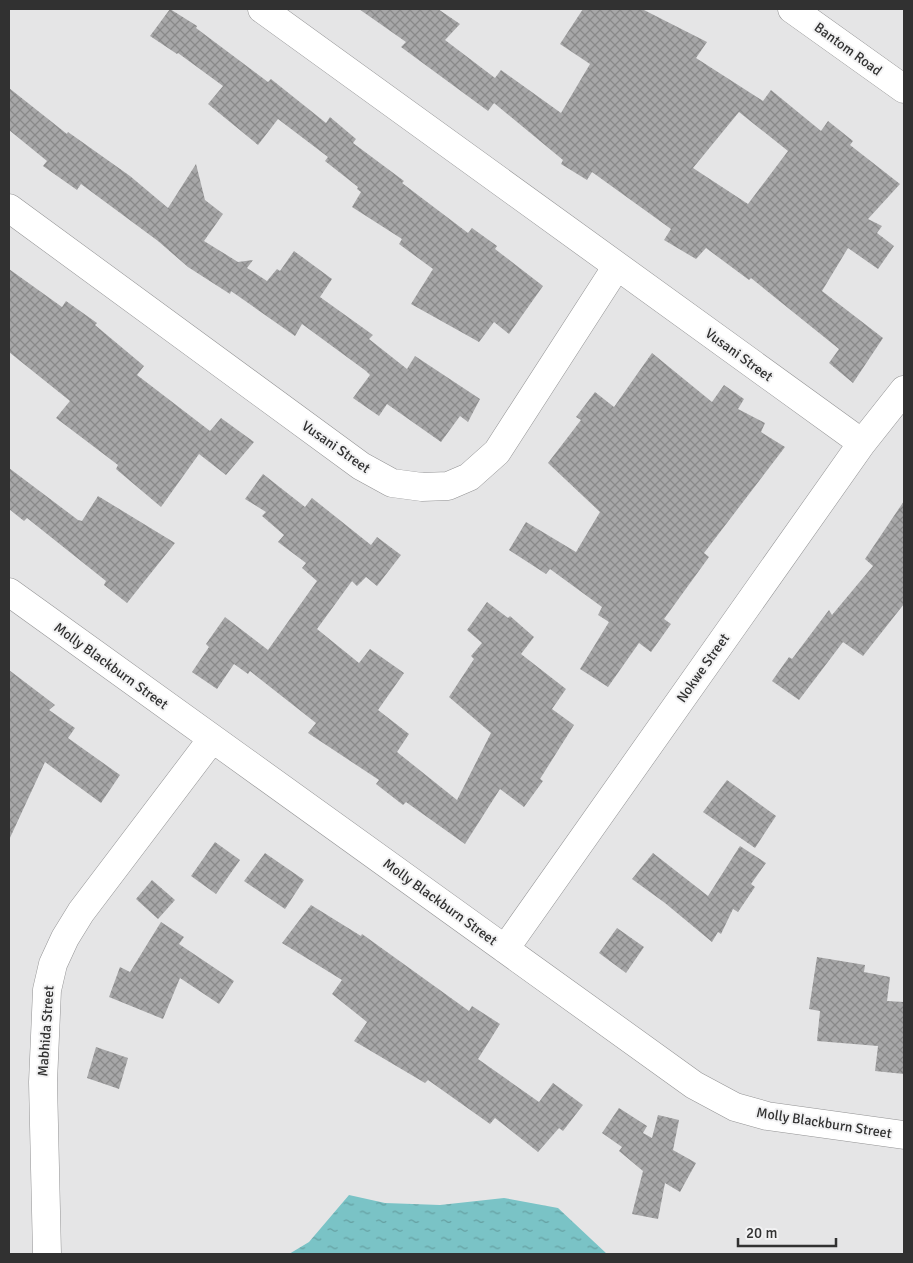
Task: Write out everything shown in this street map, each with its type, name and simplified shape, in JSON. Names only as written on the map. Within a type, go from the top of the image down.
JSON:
[{"type":"street","name":"Vusani Street","points":[[262,9],[862,444]]},
{"type":"street","name":"Bantom Road","points":[[792,9],[904,89]]},
{"type":"street","name":"Vusani Street","points":[[9,208],[361,466],[392,483],[422,487],[448,486],[469,477],[497,452],[617,266]]},
{"type":"street","name":"Nokwe Street","points":[[505,949],[862,444],[904,390]]},
{"type":"street","name":"Molly Blackburn Street","points":[[9,592],[694,1085],[736,1107],[802,1122],[904,1135]]},
{"type":"street","name":"Mabhida Street","points":[[47,1254],[43,1082],[47,990],[53,964],[65,938],[81,912],[212,739]]},
{"type":"water","points":[[349,1195],[385,1203],[440,1205],[504,1198],[558,1208],[607,1254],[289,1254],[309,1242]]},
{"type":"building","points":[[170,9],[197,26],[196,28],[268,82],[271,79],[326,123],[330,117],[356,139],[353,143],[404,181],[402,183],[468,233],[472,228],[497,246],[495,249],[543,286],[509,334],[494,322],[479,342],[411,304],[433,269],[399,244],[402,239],[352,207],[361,192],[357,189],[358,187],[325,161],[328,157],[278,119],[258,145],[208,104],[223,86],[178,53],[150,36]]},
{"type":"building","points":[[359,9],[438,9],[460,24],[445,40],[495,78],[501,70],[561,113],[590,64],[560,44],[583,9],[642,9],[707,42],[696,58],[763,101],[771,90],[821,131],[828,121],[853,141],[850,145],[900,184],[868,219],[882,226],[877,233],[894,246],[878,269],[848,248],[822,291],[883,338],[853,383],[829,363],[839,349],[751,278],[749,280],[706,248],[696,259],[664,240],[671,229],[592,172],[587,180],[561,164],[563,160],[494,103],[488,111],[401,47],[406,42]],"holes":[[[739,112],[788,151],[748,204],[693,168]]]},
{"type":"building","points":[[9,88],[67,134],[68,132],[130,176],[168,208],[196,164],[205,200],[223,214],[204,241],[238,262],[253,260],[247,268],[267,281],[277,269],[280,271],[294,251],[332,279],[320,297],[373,335],[369,339],[407,369],[415,356],[480,399],[468,422],[460,416],[441,442],[387,404],[379,416],[353,398],[370,375],[366,371],[302,324],[295,336],[231,291],[230,294],[188,267],[158,241],[81,184],[77,190],[43,166],[47,161],[9,130]]},
{"type":"building","points":[[9,269],[62,307],[66,301],[97,323],[95,325],[144,366],[137,375],[210,431],[221,418],[254,442],[226,475],[199,454],[161,507],[116,469],[118,465],[56,418],[70,401],[9,352]]},
{"type":"building","points":[[652,353],[712,402],[724,385],[744,399],[738,409],[765,423],[761,432],[785,447],[704,553],[709,557],[664,619],[671,624],[651,652],[639,643],[608,687],[580,669],[609,622],[598,615],[602,607],[550,569],[546,574],[509,550],[526,522],[576,552],[600,512],[548,463],[581,420],[576,417],[595,392],[614,407]]},
{"type":"building","points":[[9,468],[78,520],[82,521],[98,496],[175,543],[127,603],[104,585],[106,581],[27,518],[24,521],[9,509]]},
{"type":"building","points":[[263,474],[305,507],[312,498],[371,545],[377,537],[401,555],[377,586],[366,577],[357,586],[352,581],[317,629],[359,663],[370,649],[404,673],[378,710],[409,734],[397,752],[457,800],[491,733],[449,697],[474,659],[471,656],[482,643],[467,630],[487,602],[508,618],[510,616],[534,637],[521,654],[566,689],[552,709],[574,725],[540,779],[543,781],[524,807],[500,789],[465,844],[406,802],[403,805],[376,784],[379,780],[308,733],[316,723],[250,671],[248,674],[234,664],[217,689],[192,672],[209,647],[206,644],[225,617],[268,650],[317,581],[302,568],[306,563],[278,542],[284,535],[262,516],[266,512],[245,499]]},
{"type":"building","points":[[904,501],[904,604],[863,656],[843,642],[799,700],[772,681],[789,657],[792,659],[829,610],[832,615],[873,566],[865,559]]},
{"type":"building","points":[[9,670],[55,705],[49,710],[75,728],[68,738],[120,775],[101,803],[45,762],[9,840]]},
{"type":"building","points":[[727,780],[776,816],[755,848],[703,812]]},
{"type":"building","points":[[215,842],[240,860],[216,894],[191,876]]},
{"type":"building","points":[[740,846],[766,863],[751,884],[755,887],[738,912],[733,909],[721,934],[718,932],[712,942],[665,903],[632,879],[653,853],[708,896]]},
{"type":"building","points":[[265,853],[304,880],[285,909],[244,881]]},
{"type":"building","points":[[152,880],[175,900],[158,919],[136,899]]},
{"type":"building","points":[[311,905],[361,936],[362,934],[469,1011],[472,1006],[500,1024],[478,1059],[539,1102],[553,1083],[583,1105],[563,1131],[559,1128],[538,1152],[495,1118],[490,1124],[428,1080],[425,1083],[354,1041],[367,1022],[332,994],[342,980],[282,943]]},
{"type":"building","points":[[161,922],[184,937],[179,944],[234,981],[219,1004],[180,978],[163,1019],[109,997],[120,967],[130,972]]},
{"type":"building","points":[[617,928],[644,947],[626,973],[599,953]]},
{"type":"building","points":[[817,957],[865,965],[864,972],[890,977],[887,1001],[904,1002],[904,1074],[875,1071],[878,1046],[817,1041],[820,1011],[809,1009]]},
{"type":"building","points":[[96,1047],[128,1058],[119,1089],[87,1078]]},
{"type":"building","points":[[619,1108],[647,1126],[643,1133],[652,1138],[658,1115],[679,1120],[673,1150],[696,1163],[680,1192],[665,1183],[658,1219],[632,1214],[643,1171],[619,1151],[622,1147],[602,1133]]}]
